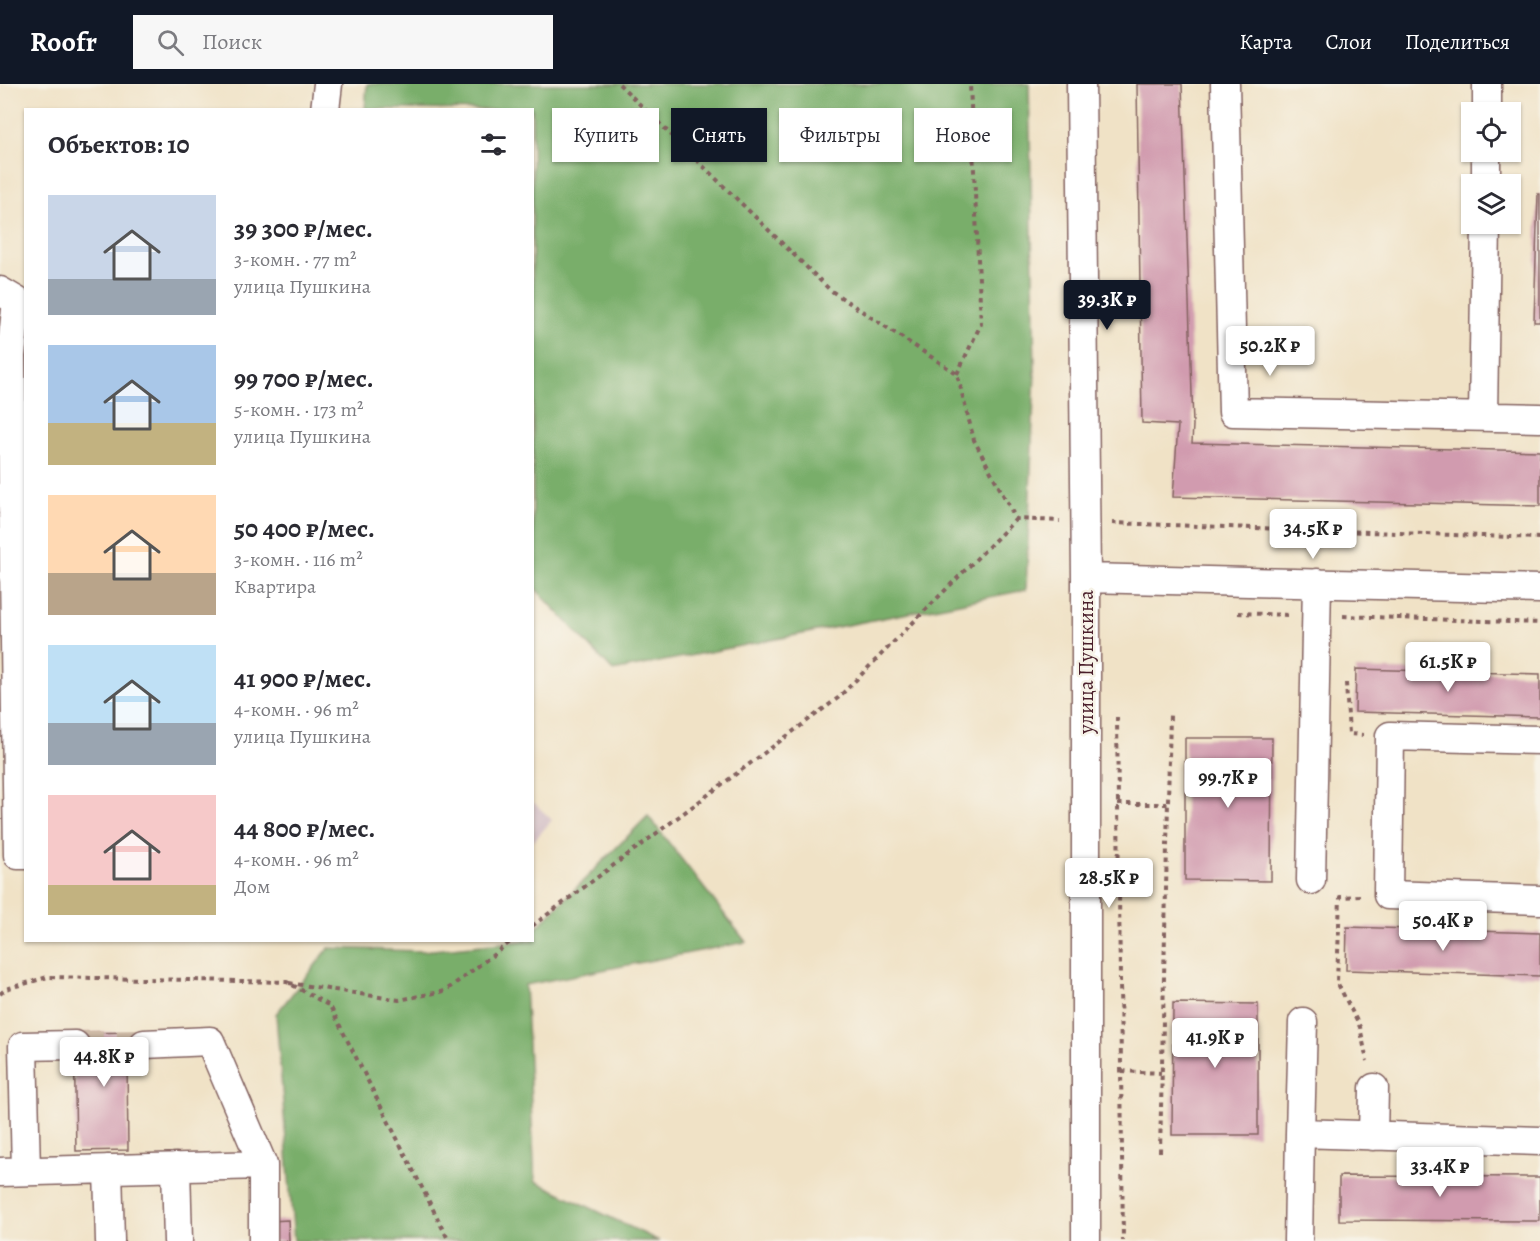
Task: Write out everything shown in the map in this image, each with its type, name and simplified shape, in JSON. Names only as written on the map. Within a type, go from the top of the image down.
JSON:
[{"type":"street","points":[[325,108],[328,84]]},
{"type":"street","name":"улица Пушкина","points":[[1081,84],[1086,578],[1086,1241]]},
{"type":"street","points":[[1225,84],[1233,412],[1540,418]]},
{"type":"street","points":[[1487,84],[1487,102]]},
{"type":"street","points":[[1484,416],[1486,234]]},
{"type":"street","points":[[0,291],[17,301],[10,357],[19,483],[21,781],[18,855],[24,855]]},
{"type":"street","points":[[1086,578],[1540,589]]},
{"type":"street","points":[[1311,880],[1317,583]]},
{"type":"street","points":[[1540,740],[1390,736],[1388,896],[1540,900]]},
{"type":"street","points":[[1298,1241],[1304,1022]]},
{"type":"street","points":[[144,1044],[210,1041],[263,1165],[263,1241]]},
{"type":"street","points":[[75,1045],[23,1046],[13,1171],[263,1165]]},
{"type":"street","points":[[1373,1136],[1374,1088]]},
{"type":"street","points":[[1300,1133],[1540,1141]]},
{"type":"street","points":[[176,1167],[178,1241]]},
{"type":"street","points":[[108,1169],[110,1241]]},
{"type":"path","points":[[619,84],[830,290],[957,374]]},
{"type":"path","points":[[970,84],[981,324],[957,374],[974,440],[1016,519]]},
{"type":"path","points":[[534,925],[838,698],[1016,519],[1540,538]]},
{"type":"path","points":[[1316,653],[1346,681],[1349,734],[1390,736]]},
{"type":"path","points":[[1160,1152],[1170,714]]},
{"type":"path","points":[[1118,804],[1168,804]]},
{"type":"path","points":[[1374,1088],[1359,1027],[1337,982],[1340,897],[1388,896]]},
{"type":"path","points":[[0,994],[6,989],[48,977],[287,982],[399,1000],[445,991],[510,942]]},
{"type":"path","points":[[287,982],[330,1006],[449,1241]]},
{"type":"path","points":[[1122,1071],[1161,1073]]},
{"type":"shaded area","points":[[534,803],[552,820],[534,841]]},
{"type":"green space","points":[[367,84],[1029,84],[1035,371],[1026,590],[613,671],[534,587],[534,108],[365,108]]},
{"type":"green space","points":[[648,816],[746,942],[525,985],[535,1181],[659,1241],[294,1241],[276,1014],[329,948],[422,951],[534,942],[534,930]]},
{"type":"building","points":[[1137,84],[1182,84],[1192,443],[1540,451],[1540,506],[1173,497],[1178,425],[1142,423]]},
{"type":"building","points":[[1538,194],[1540,194],[1540,322],[1534,322]]},
{"type":"building","points":[[1356,669],[1540,674],[1540,717],[1355,712]]},
{"type":"building","points":[[1185,738],[1272,738],[1271,881],[1185,880]]},
{"type":"building","points":[[1347,927],[1540,933],[1540,976],[1346,970]]},
{"type":"building","points":[[1173,1003],[1258,1004],[1258,1135],[1172,1135]]},
{"type":"building","points":[[144,1032],[145,1060],[127,1060],[128,1150],[76,1151],[74,1033]]},
{"type":"building","points":[[1339,1176],[1540,1177],[1540,1221],[1339,1220]]},
{"type":"building","points":[[288,1220],[289,1241],[273,1241],[271,1221]]},
{"type":"tunnel","points":[[75,1045],[144,1044]]}]
